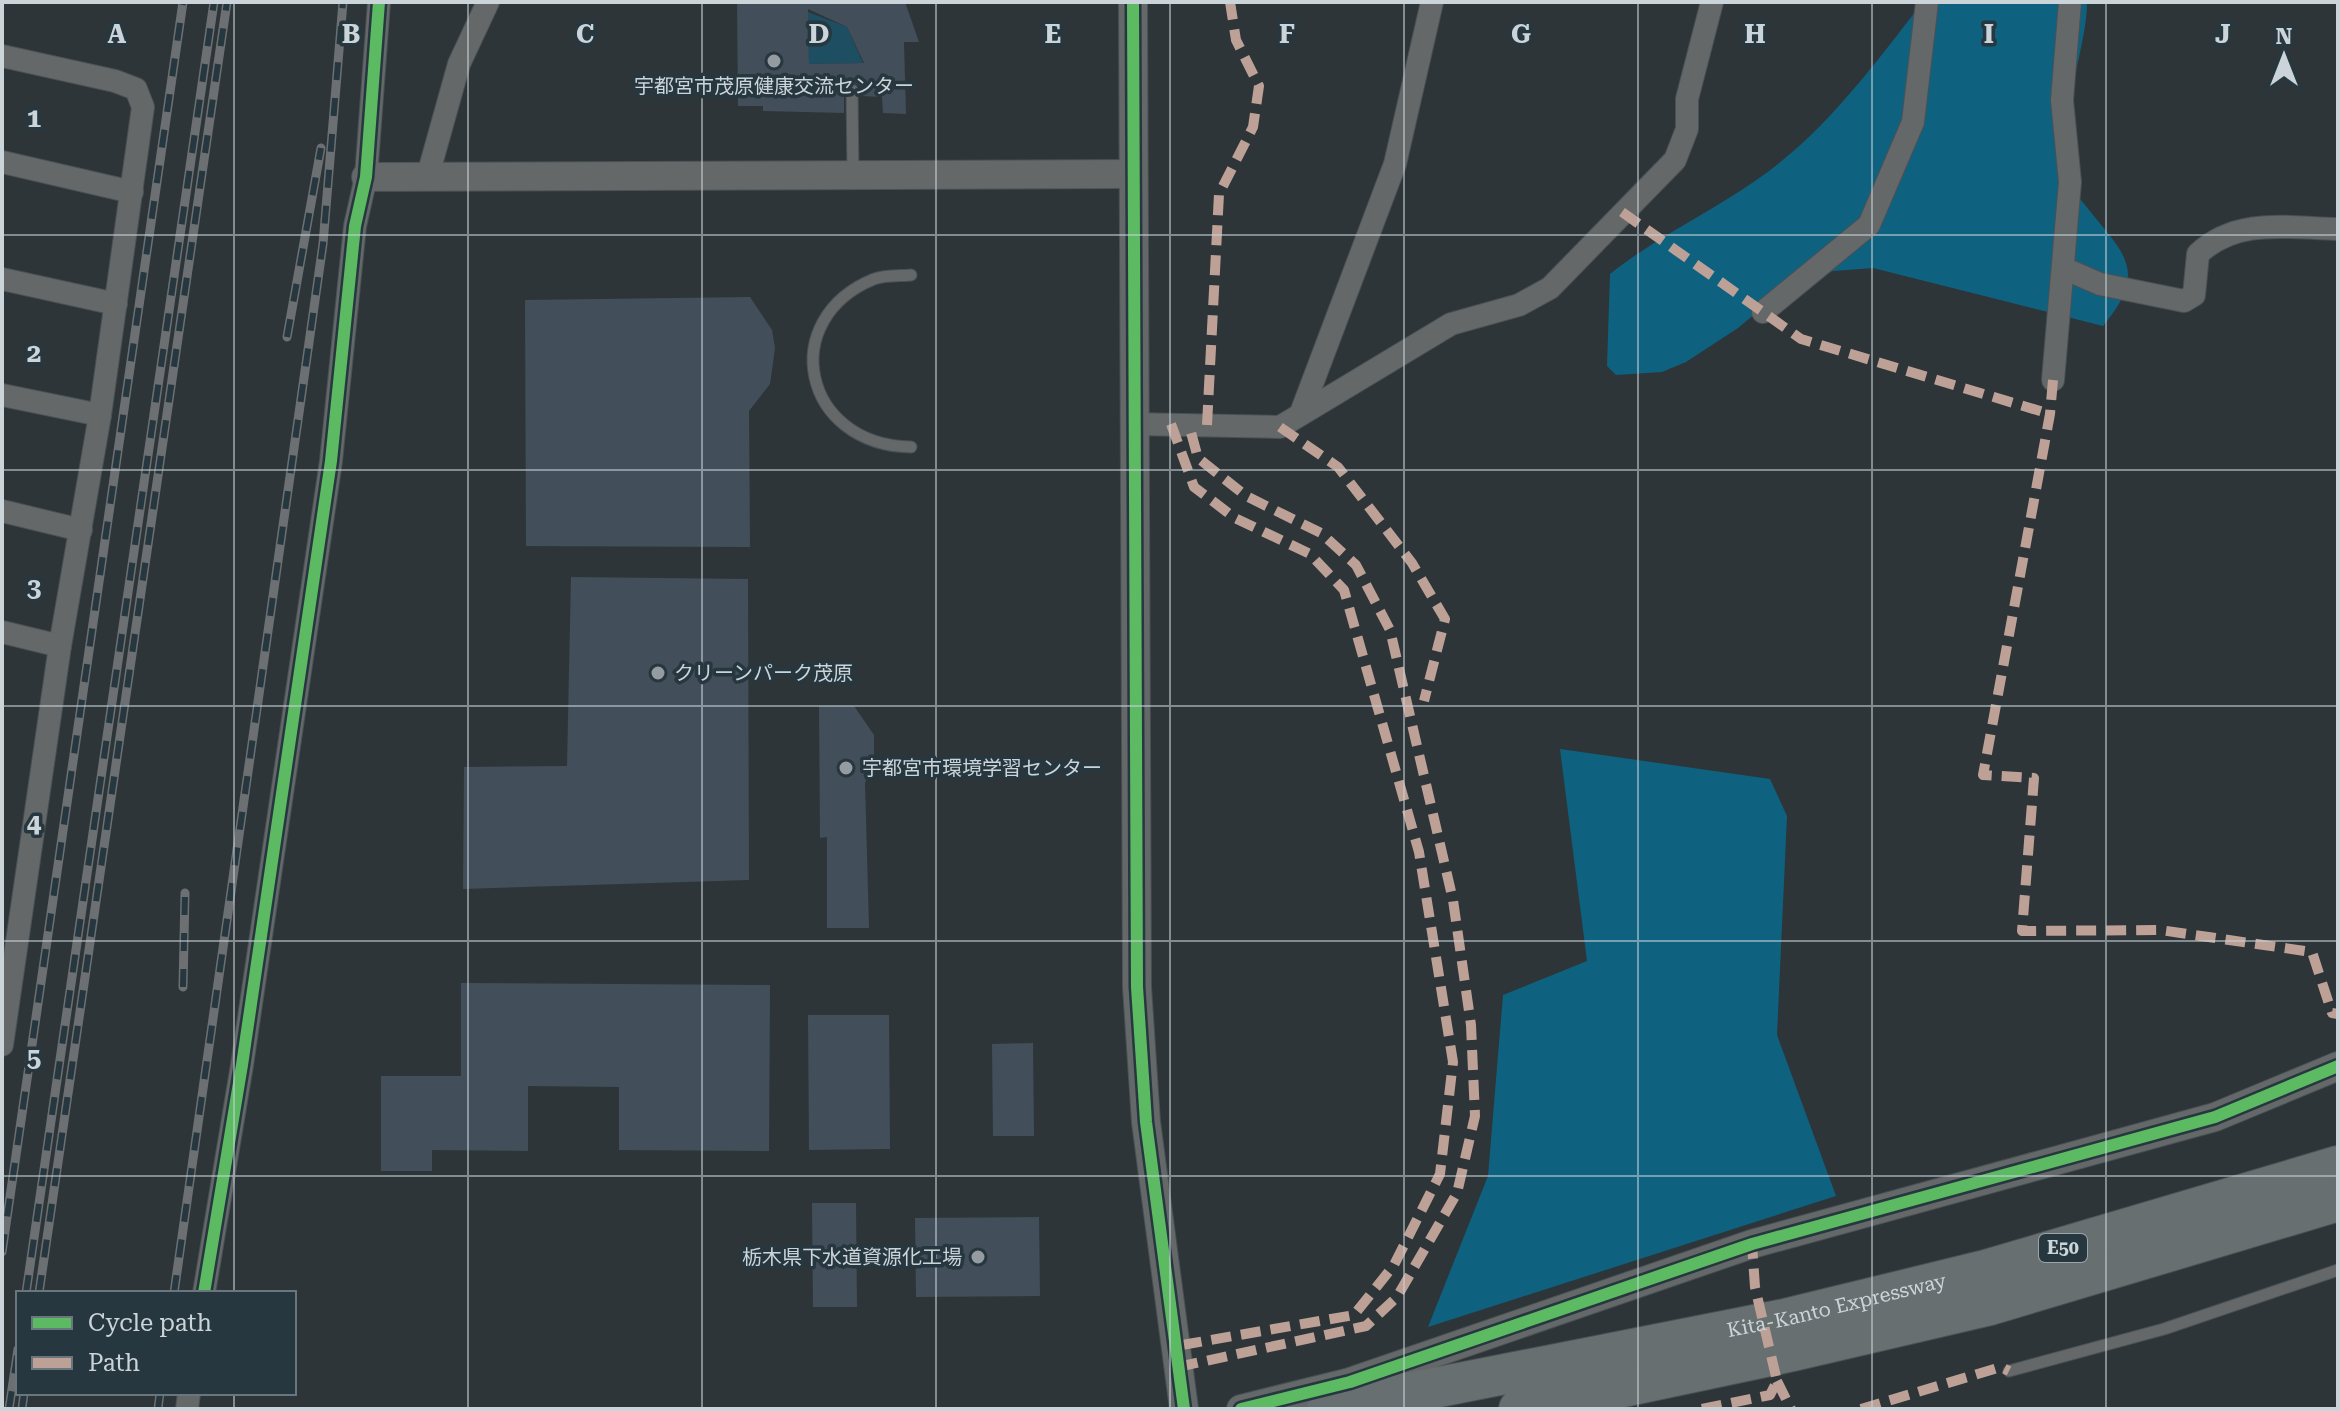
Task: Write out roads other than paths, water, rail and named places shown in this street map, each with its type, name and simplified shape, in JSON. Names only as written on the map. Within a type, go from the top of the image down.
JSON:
[{"type":"highway","name":"Kita-Kanto Expressway","points":[[1519,1409],[1789,1335],[1986,1270],[2338,1166]]},
{"type":"highway","name":"Kita-Kanto Expressway","points":[[1327,1409],[1990,1305],[2338,1201]]},
{"type":"street","points":[[204,1291],[242,1065],[331,461],[355,226],[366,177],[379,2]]},
{"type":"street","points":[[428,175],[459,64],[488,2]]},
{"type":"street","points":[[1133,2],[1131,174],[1137,987],[1146,1122],[1184,1409]]},
{"type":"street","points":[[1301,413],[1395,164],[1432,2]]},
{"type":"street","points":[[1133,424],[1280,427],[1451,324],[1519,305],[1550,288],[1675,160],[1687,129],[1687,99],[1712,2]]},
{"type":"street","points":[[1763,312],[1869,225],[1913,122],[1927,2]]},
{"type":"street","points":[[2053,380],[2070,182],[2062,100],[2070,2]]},
{"type":"street","points":[[2,56],[115,81],[136,89],[143,107],[143,126],[100,415],[60,646],[4,1012],[2,1045]]},
{"type":"street","points":[[2,162],[132,192]]},
{"type":"street","points":[[366,177],[1131,174]]},
{"type":"street","points":[[2063,268],[2100,284],[2184,301],[2194,295],[2198,254],[2214,239],[2246,227],[2338,229]]},
{"type":"street","points":[[2,279],[116,304]]},
{"type":"street","points":[[2,395],[100,415]]},
{"type":"street","points":[[2,511],[81,530]]},
{"type":"street","points":[[2,632],[60,646]]},
{"type":"street","points":[[1241,1409],[1350,1382],[1752,1244],[2215,1117],[2338,1066]]},
{"type":"lane","points":[[852,90],[853,174]]},
{"type":"lane","points":[[911,275],[877,277],[849,293],[823,322],[813,359],[815,378],[822,397],[843,425],[874,443],[911,447]]},
{"type":"lane","points":[[2009,1371],[2164,1329],[2338,1270]]},
{"type":"railway","points":[[2,1252],[183,2]]},
{"type":"railway","points":[[26,1291],[214,2]]},
{"type":"railway","points":[[39,1291],[227,2]]},
{"type":"railway","points":[[174,1291],[323,244],[343,2]]},
{"type":"railway","points":[[287,337],[321,148]]},
{"type":"railway","points":[[183,987],[185,893]]},
{"type":"railway","points":[[9,1409],[16,1362]]},
{"type":"railway","points":[[22,1409],[24,1395]]},
{"type":"railway","points":[[158,1409],[160,1395]]},
{"type":"place","name":"宇都宮市茂原健康交流センター","points":[[774,61]]},
{"type":"place","name":"クリーンパーク茂原","points":[[658,673]]},
{"type":"place","name":"宇都宮市環境学習センター","points":[[846,768]]},
{"type":"place","name":"栃木県下水道資源化工場","points":[[978,1257]]}]
